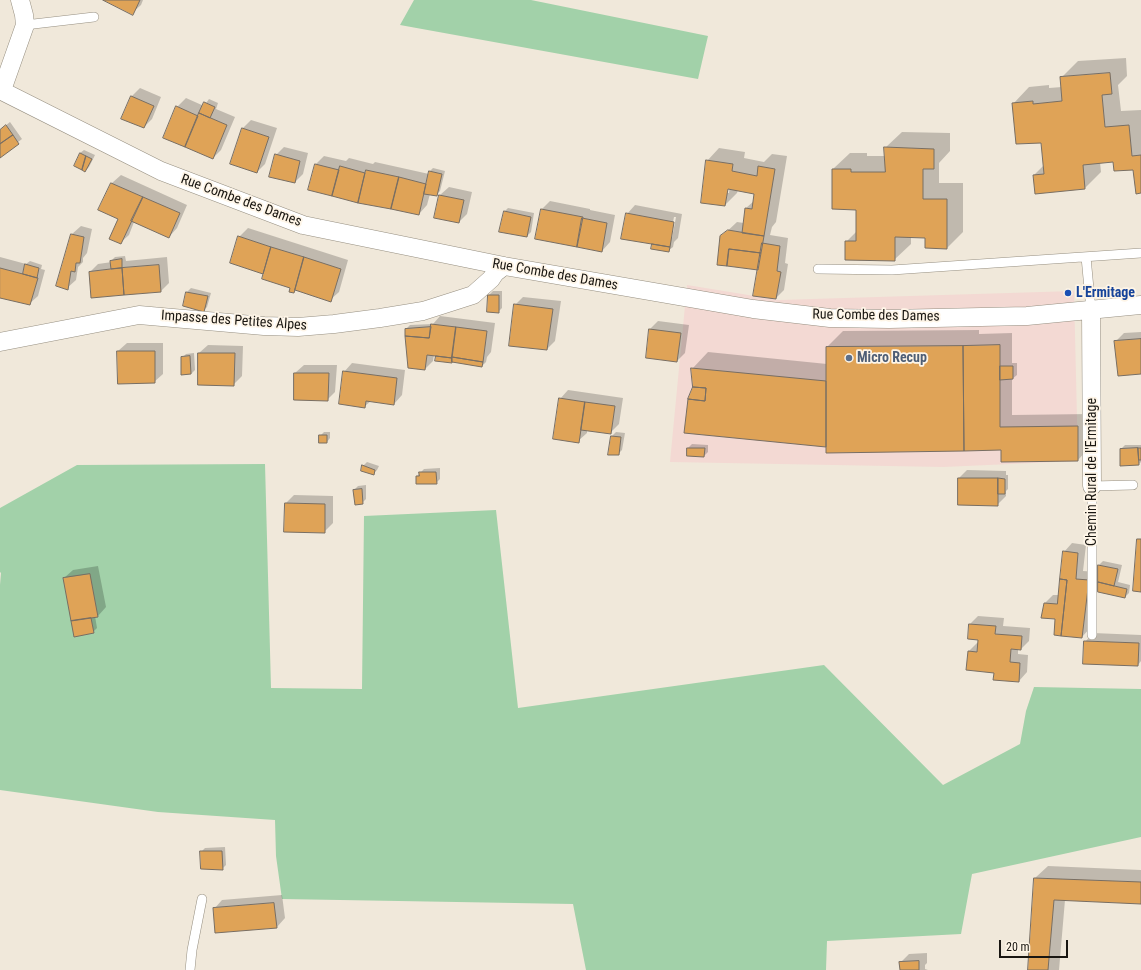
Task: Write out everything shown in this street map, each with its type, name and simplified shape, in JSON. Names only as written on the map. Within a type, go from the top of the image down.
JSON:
[{"type":"street","points":[[1,90],[25,25],[23,1]]},
{"type":"street","name":"Rue Combe des Dames","points":[[1,90],[161,171],[303,224],[504,266],[753,309],[830,318],[889,319],[1019,316],[1141,305]]},
{"type":"street","name":"Impasse des Petites Alpes","points":[[0,342],[139,315],[264,326],[298,327],[372,319],[423,310],[473,295],[504,266]]},
{"type":"street","name":"Chemin Rural de l'Ermitage","points":[[1091,310],[1092,486]]},
{"type":"lane","points":[[25,25],[94,17]]},
{"type":"lane","points":[[818,269],[892,270],[1141,253]]},
{"type":"lane","points":[[1086,257],[1091,310]]},
{"type":"lane","points":[[1092,486],[1133,485]]},
{"type":"lane","name":"Chemin Rural de l'Ermitage","points":[[1092,486],[1092,635]]},
{"type":"lane","points":[[190,970],[192,950],[202,899]]},
{"type":"shaded area","points":[[687,285],[779,300],[1074,291],[1078,461],[943,467],[670,462]]},
{"type":"green space","points":[[414,0],[531,0],[708,36],[698,79],[400,25]]},
{"type":"green space","points":[[265,464],[271,688],[362,689],[364,516],[496,510],[518,708],[824,665],[943,785],[1020,744],[1026,711],[1034,687],[1141,689],[1141,837],[972,874],[961,934],[827,941],[826,970],[586,970],[573,904],[282,899],[276,856],[275,820],[158,812],[0,790],[0,508],[77,465]]},
{"type":"building","points":[[103,0],[140,0],[133,15]]},
{"type":"building","points":[[1110,73],[1112,94],[1102,95],[1105,127],[1129,125],[1132,156],[1141,155],[1141,193],[1136,194],[1133,170],[1114,171],[1113,162],[1083,165],[1085,189],[1035,194],[1033,175],[1044,174],[1041,143],[1016,144],[1012,103],[1033,101],[1033,104],[1062,101],[1060,77]]},
{"type":"building","points":[[131,96],[154,106],[144,128],[121,119]]},
{"type":"building","points":[[204,102],[215,107],[210,118],[199,113]]},
{"type":"building","points":[[176,106],[198,116],[185,147],[163,138]]},
{"type":"building","points":[[199,113],[227,125],[213,159],[185,147]]},
{"type":"building","points":[[6,125],[13,135],[0,144],[0,130]]},
{"type":"building","points":[[242,128],[269,137],[257,173],[230,164]]},
{"type":"building","points":[[13,135],[19,144],[0,158],[0,144]]},
{"type":"building","points":[[884,147],[934,149],[934,169],[923,169],[923,199],[947,199],[947,249],[925,248],[925,238],[895,237],[895,261],[845,260],[845,241],[856,241],[856,210],[832,209],[832,169],[851,169],[851,172],[885,172]]},
{"type":"building","points":[[80,153],[86,156],[82,170],[74,166]]},
{"type":"building","points":[[275,154],[300,161],[295,183],[269,177]]},
{"type":"building","points":[[86,156],[92,159],[85,172],[82,170]]},
{"type":"building","points":[[706,160],[733,164],[732,171],[757,176],[758,166],[775,169],[764,236],[742,233],[745,208],[752,209],[754,194],[728,189],[725,206],[701,203]]},
{"type":"building","points":[[315,164],[339,170],[332,196],[308,190]]},
{"type":"building","points":[[340,166],[365,173],[358,203],[332,196]]},
{"type":"building","points":[[366,170],[399,177],[391,209],[358,203]]},
{"type":"building","points":[[429,171],[442,174],[437,196],[424,194]]},
{"type":"building","points":[[399,177],[426,184],[419,215],[391,209]]},
{"type":"building","points":[[111,183],[143,197],[121,244],[109,239],[118,219],[98,210]]},
{"type":"building","points":[[439,195],[464,200],[459,223],[434,218]]},
{"type":"building","points":[[143,197],[180,213],[169,238],[131,221]]},
{"type":"building","points":[[541,209],[583,217],[577,247],[535,239]]},
{"type":"building","points":[[504,211],[531,217],[527,237],[499,232]]},
{"type":"building","points":[[626,213],[674,222],[670,247],[621,239]]},
{"type":"building","points":[[582,218],[607,223],[602,252],[577,247]]},
{"type":"building","points":[[728,230],[764,236],[761,253],[729,249],[727,266],[717,265],[720,236]]},
{"type":"building","points":[[71,234],[84,237],[80,263],[76,263],[75,272],[71,271],[68,290],[56,286]]},
{"type":"building","points":[[238,236],[271,247],[263,274],[230,263]]},
{"type":"building","points":[[762,243],[780,246],[777,271],[781,272],[776,299],[753,296]]},
{"type":"building","points":[[652,244],[670,247],[669,252],[651,249]]},
{"type":"building","points":[[271,247],[304,257],[294,293],[289,292],[290,288],[262,279]]},
{"type":"building","points":[[729,249],[761,253],[758,270],[727,266]]},
{"type":"building","points":[[304,257],[341,269],[331,302],[295,290]]},
{"type":"building","points":[[122,259],[122,268],[111,269],[110,261]]},
{"type":"building","points":[[25,264],[39,268],[37,278],[23,274]]},
{"type":"building","points":[[159,265],[161,292],[124,295],[122,268]]},
{"type":"building","points":[[0,268],[38,278],[30,305],[0,298]]},
{"type":"building","points":[[122,268],[124,295],[91,298],[89,272]]},
{"type":"building","points":[[186,292],[208,296],[204,312],[183,306]]},
{"type":"building","points":[[488,295],[499,295],[499,313],[487,312]]},
{"type":"building","points":[[514,304],[553,309],[547,350],[509,346]]},
{"type":"building","points":[[431,324],[456,327],[452,358],[427,355],[425,370],[408,368],[405,336],[429,338]]},
{"type":"building","points":[[431,327],[429,338],[405,336],[405,329]]},
{"type":"building","points":[[456,327],[487,331],[483,362],[452,357]]},
{"type":"building","points":[[649,329],[681,333],[677,362],[646,358]]},
{"type":"building","points":[[1141,339],[1141,374],[1118,376],[1114,341]]},
{"type":"building","points":[[1000,345],[1000,427],[1078,426],[1078,461],[1001,462],[1001,450],[964,451],[963,346]]},
{"type":"building","points":[[963,346],[964,451],[826,453],[826,347]]},
{"type":"building","points":[[117,351],[155,351],[155,383],[118,384]]},
{"type":"building","points":[[198,353],[235,353],[234,386],[198,385]]},
{"type":"building","points":[[190,356],[191,374],[181,375],[181,357]]},
{"type":"building","points":[[436,356],[452,358],[452,363],[435,361]]},
{"type":"building","points":[[452,357],[483,362],[482,367],[452,362]]},
{"type":"building","points":[[1000,366],[1013,366],[1013,379],[1000,380]]},
{"type":"building","points":[[691,368],[826,381],[826,447],[684,433],[688,399],[705,401],[706,388],[693,387]]},
{"type":"building","points":[[343,371],[397,378],[394,405],[366,401],[365,408],[339,404]]},
{"type":"building","points":[[294,373],[329,373],[328,401],[294,400]]},
{"type":"building","points":[[693,387],[706,388],[705,401],[688,399]]},
{"type":"building","points":[[559,398],[585,402],[579,443],[553,439]]},
{"type":"building","points":[[585,402],[615,406],[611,434],[581,430]]},
{"type":"building","points":[[319,435],[327,435],[327,443],[319,443]]},
{"type":"building","points":[[611,436],[621,437],[619,455],[608,455]]},
{"type":"building","points":[[687,448],[705,448],[704,457],[687,456]]},
{"type":"building","points":[[1138,448],[1139,465],[1120,466],[1120,449]]},
{"type":"building","points":[[1138,448],[1141,448],[1141,460],[1139,460]]},
{"type":"building","points":[[362,465],[375,470],[374,475],[361,471]]},
{"type":"building","points":[[419,472],[436,472],[437,484],[416,484],[416,476],[419,476]]},
{"type":"building","points":[[958,478],[998,478],[998,506],[958,505]]},
{"type":"building","points":[[998,478],[1005,479],[1005,494],[998,494]]},
{"type":"building","points":[[362,489],[363,504],[355,505],[353,490]]},
{"type":"building","points":[[285,503],[325,504],[325,533],[284,532]]},
{"type":"building","points":[[1137,539],[1141,539],[1141,592],[1133,591]]},
{"type":"building","points":[[1063,551],[1078,553],[1076,579],[1089,580],[1082,638],[1061,636],[1067,580],[1060,579]]},
{"type":"building","points":[[1098,565],[1118,569],[1114,586],[1098,582]]},
{"type":"building","points":[[90,574],[98,617],[71,621],[63,578]]},
{"type":"building","points":[[1060,579],[1067,580],[1061,636],[1054,635],[1055,619],[1041,618],[1044,603],[1057,604]]},
{"type":"building","points":[[1098,582],[1127,589],[1125,598],[1098,592]]},
{"type":"building","points":[[91,618],[94,633],[74,637],[71,621]]},
{"type":"building","points":[[969,624],[996,626],[995,634],[1022,636],[1021,650],[1011,649],[1010,662],[1020,663],[1019,682],[993,680],[994,673],[966,670],[968,651],[977,652],[978,640],[968,639]]},
{"type":"building","points":[[1084,641],[1139,643],[1138,666],[1083,664]]},
{"type":"building","points":[[200,851],[222,851],[223,870],[201,869]]},
{"type":"building","points":[[1034,878],[1141,882],[1141,904],[1054,900],[1048,970],[1028,970]]},
{"type":"building","points":[[274,903],[277,928],[215,933],[213,908]]},
{"type":"building","points":[[919,961],[919,970],[900,970],[899,962]]},
{"type":"place","name":"L'Ermitage","points":[[1068,293]]},
{"type":"place","name":"Micro Recup","points":[[849,358]]}]
